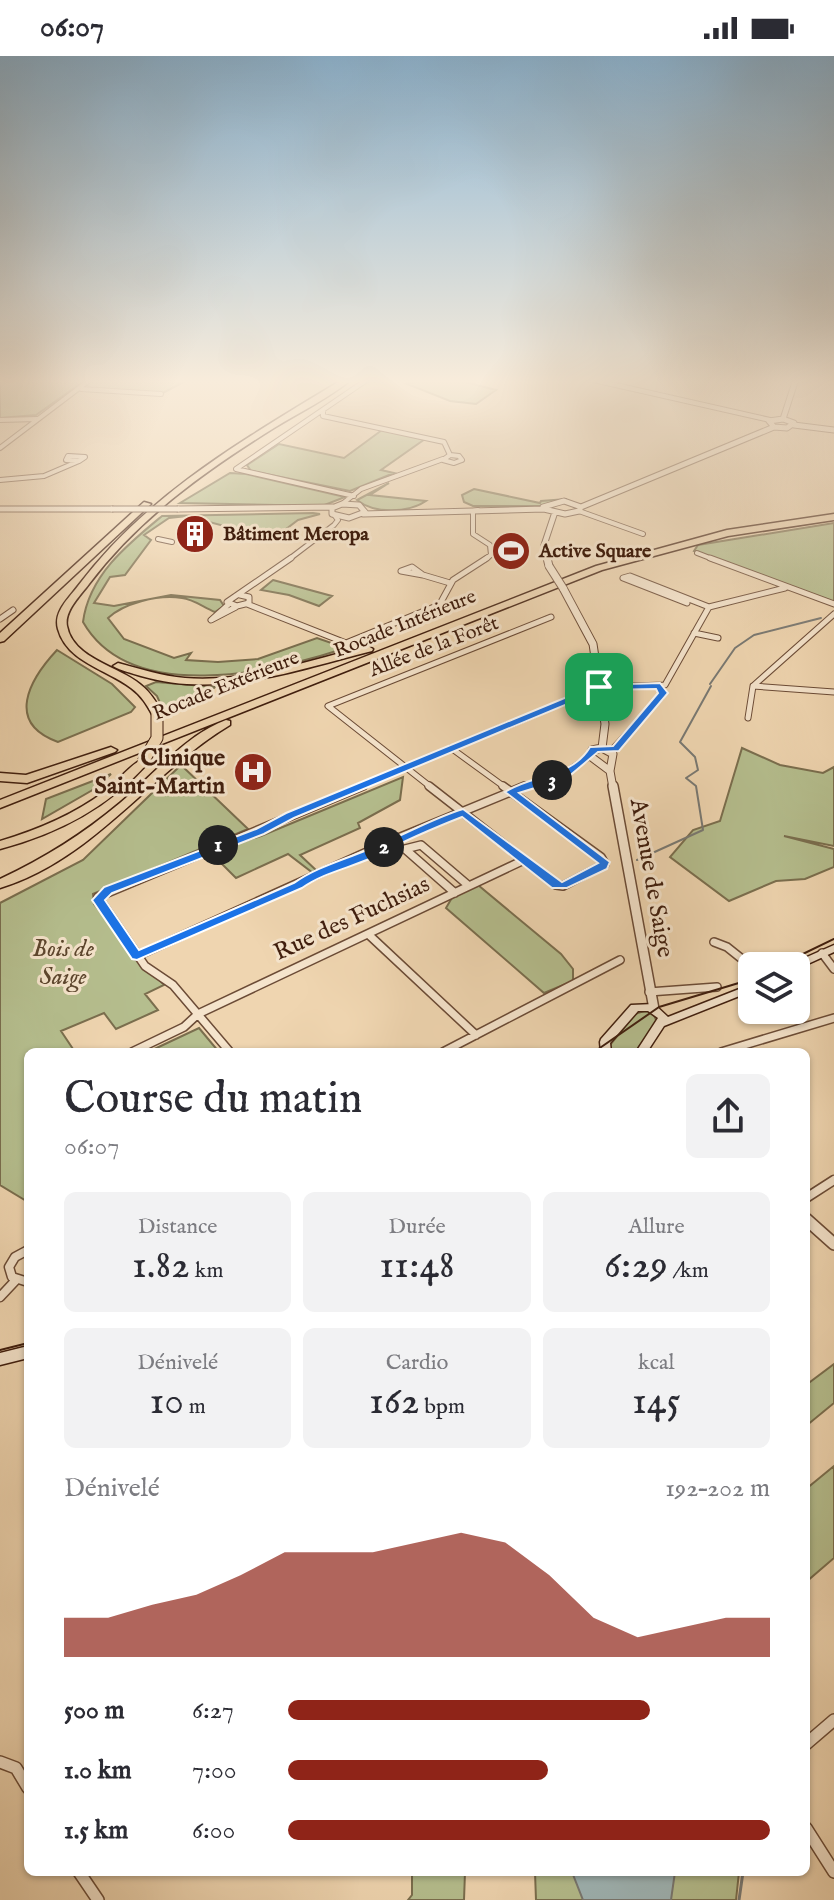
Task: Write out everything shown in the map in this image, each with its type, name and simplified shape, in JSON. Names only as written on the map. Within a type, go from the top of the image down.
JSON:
[{"type":"highway","points":[[0,639],[146,505],[207,465]]},
{"type":"highway","points":[[0,845],[50,827],[86,809],[117,788],[143,762],[157,738],[157,714],[151,699],[136,684],[83,656],[69,642],[62,618],[100,561],[150,513],[214,465]]},
{"type":"highway","name":"Rocade Extérieure","points":[[0,795],[368,649],[627,552],[729,527],[834,514]]},
{"type":"highway","name":"Rocade Intérieure","points":[[0,804],[626,558],[727,533],[834,514]]},
{"type":"highway","points":[[70,604],[71,631],[88,652],[110,664],[154,677],[193,682],[259,678],[368,649]]},
{"type":"highway","points":[[0,884],[44,863],[87,835],[193,742],[325,675]]},
{"type":"highway","points":[[0,777],[27,779],[123,746]]},
{"type":"main road","points":[[810,959],[834,948]]},
{"type":"main road","points":[[606,1048],[605,1042],[635,1008],[660,1016],[683,1016],[738,993]]},
{"type":"main road","points":[[643,1048],[660,1016]]},
{"type":"main road","points":[[0,1359],[24,1353]]},
{"type":"street","points":[[0,480],[53,477],[72,465]]},
{"type":"street","points":[[243,465],[236,470],[352,495],[362,509]]},
{"type":"street","points":[[333,512],[352,495],[433,465]]},
{"type":"street","points":[[333,512],[338,520],[334,525],[240,595],[230,597],[229,604],[211,620],[248,601],[362,509],[494,509],[565,514],[676,465]]},
{"type":"street","points":[[342,504],[362,509],[553,512],[564,501],[643,534]]},
{"type":"street","points":[[0,509],[312,510],[333,512],[349,518]]},
{"type":"street","points":[[473,511],[494,509]]},
{"type":"street","points":[[240,595],[331,640],[350,643],[434,607],[441,602],[450,583],[493,553],[490,545],[473,534],[473,511]]},
{"type":"street","name":"Avenue de Saige","points":[[553,512],[544,545],[549,566],[591,637],[610,771],[649,992],[660,1016]]},
{"type":"street","points":[[158,539],[172,542]]},
{"type":"street","points":[[697,553],[834,604]]},
{"type":"street","points":[[423,575],[450,583]]},
{"type":"street","points":[[687,603],[623,578],[630,576],[709,607],[785,588]]},
{"type":"street","points":[[229,604],[237,606]]},
{"type":"street","points":[[227,1048],[168,980],[137,956],[98,897],[585,693],[669,683],[709,607]]},
{"type":"street","points":[[0,619],[13,610]]},
{"type":"street","points":[[748,718],[753,686],[834,614]]},
{"type":"street","name":"Allée de la Forêt","points":[[406,767],[328,706],[546,622],[551,617]]},
{"type":"street","points":[[694,633],[718,638]]},
{"type":"street","points":[[599,761],[661,697],[660,686]]},
{"type":"street","points":[[753,686],[834,692]]},
{"type":"street","points":[[406,767],[556,885],[563,886],[603,866],[602,857],[451,748]]},
{"type":"street","points":[[137,956],[298,886],[311,876],[379,850],[391,841],[511,792],[559,777],[590,756],[592,750],[608,753]]},
{"type":"street","name":"Avenue de Saige","points":[[590,756],[610,771]]},
{"type":"street","points":[[455,893],[405,849],[421,845],[469,886]]},
{"type":"street","name":"Rue des Fuchsias","points":[[140,1048],[184,1027],[198,1014],[524,860]]},
{"type":"street","points":[[368,934],[476,1035]]},
{"type":"street","points":[[714,942],[738,956]]},
{"type":"street","points":[[822,953],[834,969]]},
{"type":"street","points":[[451,1048],[620,960]]},
{"type":"street","points":[[649,992],[717,987]]},
{"type":"street","name":"Avenue de Saige","points":[[635,1008],[649,992]]},
{"type":"street","points":[[734,1048],[834,1018]]},
{"type":"street","points":[[810,1195],[834,1180]]},
{"type":"street","points":[[810,1223],[834,1244]]},
{"type":"street","points":[[24,1253],[11,1262],[10,1272],[16,1280],[24,1281]]},
{"type":"street","points":[[0,1297],[16,1280]]},
{"type":"street","points":[[810,1741],[834,1720]]},
{"type":"street","points":[[0,1762],[16,1768],[24,1781]]},
{"type":"street","points":[[810,1834],[834,1872]]},
{"type":"street","points":[[82,1876],[98,1900]]},
{"type":"green space","points":[[247,465],[388,465],[381,470],[394,473],[350,491],[251,471]]},
{"type":"green space","points":[[230,473],[345,497],[322,506],[180,503]]},
{"type":"green space","points":[[389,483],[370,495],[426,501],[401,510],[382,510],[357,500]]},
{"type":"green space","points":[[474,489],[540,503],[567,499],[540,506],[473,506],[464,502],[462,495]]},
{"type":"green space","points":[[320,514],[298,520],[273,539],[187,516],[169,518],[144,535],[151,540],[125,575],[110,577],[94,603],[114,606],[171,595],[220,600],[224,606],[215,612],[186,599],[152,599],[122,608],[108,618],[124,639],[174,658],[191,653],[186,660],[218,662],[258,659],[317,638],[346,648],[281,666],[243,672],[205,676],[168,673],[134,665],[105,648],[83,622],[93,590],[102,575],[124,549],[162,516]]},
{"type":"green space","points":[[834,523],[834,604],[694,551],[698,545]]},
{"type":"green space","points":[[273,580],[332,596],[319,606],[289,595],[261,590]]},
{"type":"green space","points":[[57,650],[112,684],[135,707],[131,712],[58,742],[42,734],[32,724],[27,712],[27,700],[38,674]]},
{"type":"green space","points":[[156,682],[215,687],[206,695],[164,712],[157,696],[146,686]]},
{"type":"green space","points":[[742,748],[780,765],[823,773],[834,767],[834,846],[784,836],[834,849],[834,867],[805,879],[776,881],[729,901],[670,857],[693,830],[720,821]]},
{"type":"green space","name":"Bois de Saige","points":[[181,765],[248,829],[93,894],[94,904],[164,985],[145,994],[158,1010],[116,1029],[104,1013],[61,1031],[72,1048],[24,1048],[24,1200],[0,1185],[0,903],[83,860]]},
{"type":"green space","points":[[111,774],[96,788],[42,819],[46,799]]},
{"type":"green space","points":[[403,777],[400,800],[358,823],[360,828],[300,855],[317,871],[313,873],[288,854],[236,878],[210,852],[261,836]]},
{"type":"green space","points":[[478,885],[561,954],[573,969],[573,981],[544,993],[446,908],[453,896]]},
{"type":"green space","points":[[647,1010],[653,1013],[657,1022],[638,1048],[610,1048],[610,1045],[635,1014]]},
{"type":"green space","points":[[199,1028],[216,1048],[156,1048]]},
{"type":"green space","points":[[834,1364],[834,1403],[810,1423],[810,1382]]},
{"type":"green space","points":[[834,1466],[834,1558],[810,1579],[810,1486]]},
{"type":"green space","points":[[412,1876],[465,1876],[464,1900],[408,1900],[412,1895]]},
{"type":"green space","points":[[535,1876],[739,1876],[736,1900],[536,1900]]},
{"type":"water","points":[[574,1876],[674,1876],[671,1900],[583,1900]]},
{"type":"waterway","points":[[710,684],[735,648],[754,635],[821,618]]},
{"type":"waterway","points":[[637,860],[703,830],[696,786],[686,778],[698,770],[695,757],[680,742],[711,686]]},
{"type":"waterway","points":[[739,1900],[742,1876]]},
{"type":"tram line","points":[[807,952],[834,939]]},
{"type":"tram line","points":[[600,1048],[659,1007],[738,983]]},
{"type":"tram line","points":[[0,1350],[24,1344]]},
{"type":"place","name":"Bâtiment Meropa","points":[[195,534]]},
{"type":"place","name":"Active Square","points":[[511,551]]},
{"type":"place","name":"Clinique Saint-Martin","points":[[253,772]]},
{"type":"route","points":[[660,686],[663,693],[616,749],[594,749],[590,756],[579,761],[567,773],[511,792],[550,818],[604,862],[603,866],[563,886],[556,885],[463,813],[427,829],[409,833],[379,850],[322,875],[311,876],[298,886],[137,956],[98,900],[108,890],[260,831],[290,815],[599,687],[660,686]]}]
